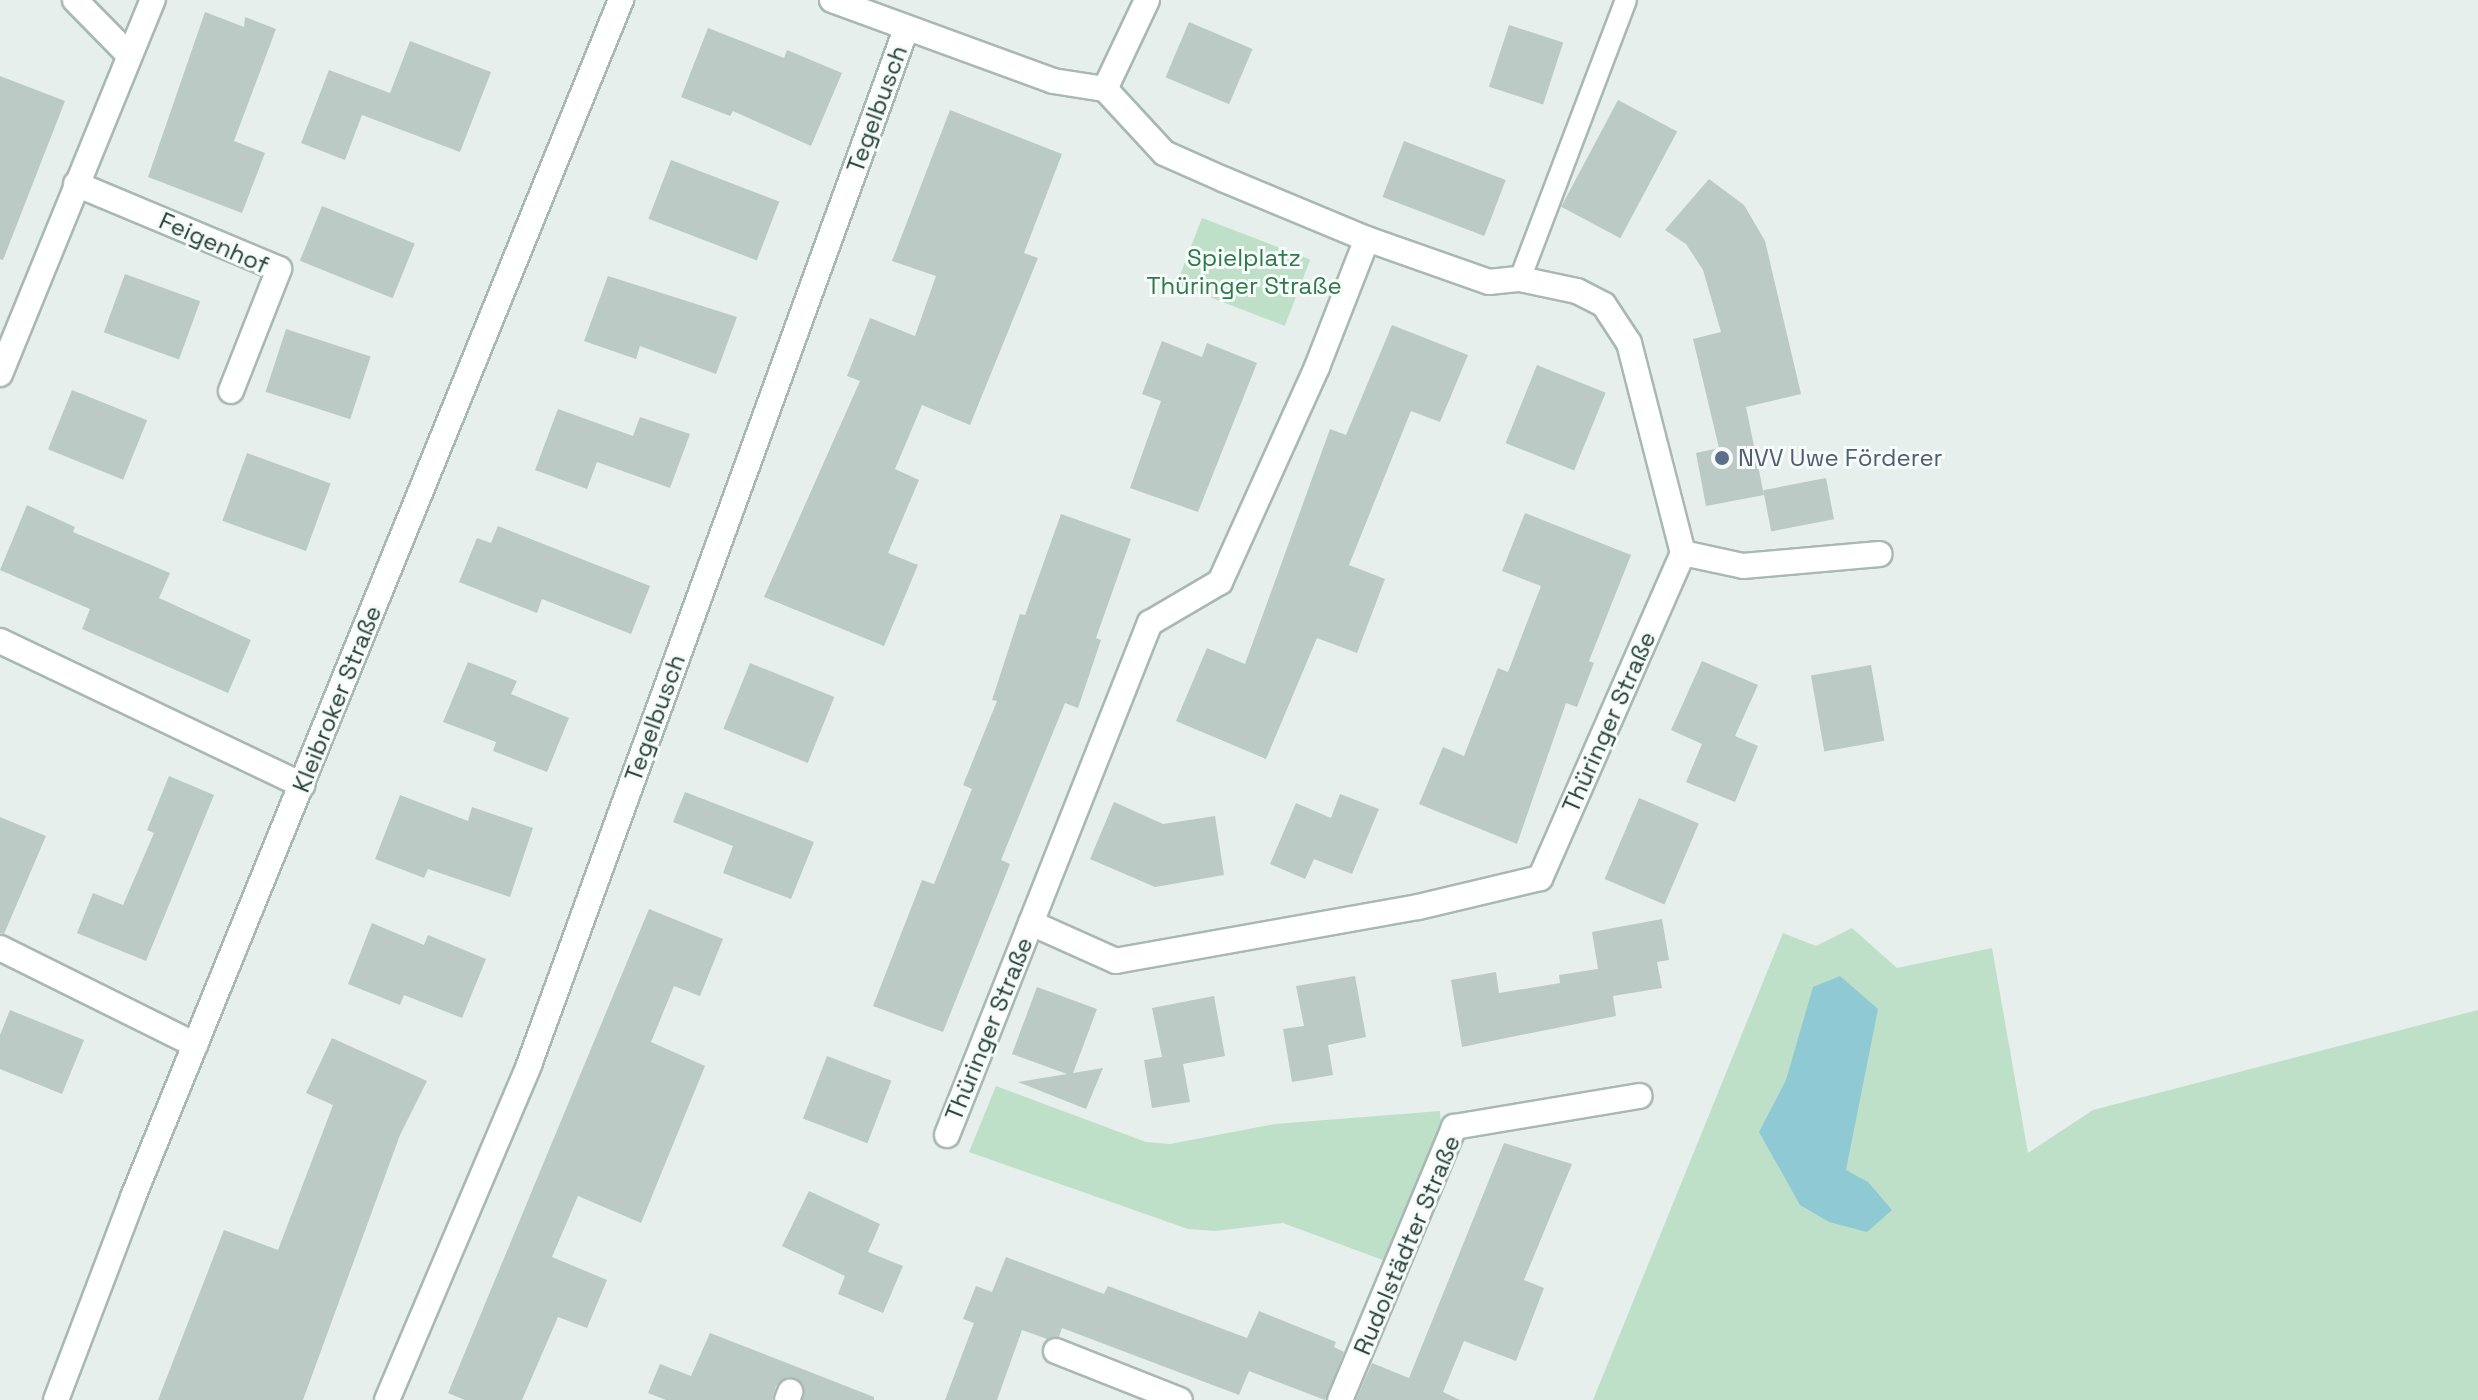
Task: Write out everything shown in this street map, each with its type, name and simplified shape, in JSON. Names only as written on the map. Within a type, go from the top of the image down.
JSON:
[{"type":"street","points":[[75,0],[129,55]]},
{"type":"street","points":[[0,374],[153,0]]},
{"type":"street","name":"Kleibroker Straße","points":[[56,1400],[195,1045],[621,0]]},
{"type":"street","points":[[832,0],[1053,81],[1105,89],[1164,153],[1367,239],[1489,282],[1520,279],[1577,291],[1604,305],[1629,343],[1683,553],[1743,566],[1879,554]]},
{"type":"street","points":[[1105,89],[1147,0]]},
{"type":"street","name":"Tegelbusch","points":[[387,1400],[529,1065],[906,29]]},
{"type":"street","name":"Feigenhof","points":[[76,184],[279,269],[231,391]]},
{"type":"street","name":"Thüringer Straße","points":[[947,1135],[1150,623],[1220,582],[1317,367],[1367,239]]},
{"type":"street","name":"Thüringer Straße","points":[[1031,923],[1116,961],[1418,907],[1540,878],[1683,553]]},
{"type":"street","points":[[0,641],[302,785]]},
{"type":"street","points":[[0,948],[195,1045]]},
{"type":"street","name":"Rudolstädter Straße","points":[[1340,1400],[1454,1127],[1639,1096]]},
{"type":"street","points":[[1056,1351],[1180,1400]]},
{"type":"lane","points":[[1520,279],[1626,0]]},
{"type":"green space","name":"Spielplatz Thüringer Straße","points":[[1202,218],[1310,260],[1285,326],[1177,284]]},
{"type":"green space","points":[[1852,928],[1897,968],[1992,948],[2028,1153],[2093,1110],[2478,1010],[2478,1400],[1593,1400],[1783,933],[1816,946]]},
{"type":"green space","points":[[996,1086],[1146,1142],[1170,1144],[1275,1124],[1440,1111],[1441,1126],[1388,1262],[1283,1223],[1215,1231],[1188,1229],[969,1152]]},
{"type":"water","points":[[1840,976],[1878,1009],[1846,1170],[1868,1182],[1892,1210],[1867,1232],[1829,1222],[1800,1205],[1759,1132],[1786,1080],[1813,987]]},
{"type":"building","points":[[205,12],[244,27],[245,17],[276,29],[234,141],[265,153],[242,213],[148,177]]},
{"type":"building","points":[[1189,22],[1253,49],[1229,104],[1166,77]]},
{"type":"building","points":[[1509,25],[1563,43],[1543,104],[1489,87]]},
{"type":"building","points":[[708,28],[784,58],[787,50],[842,73],[811,146],[733,111],[730,116],[681,97]]},
{"type":"building","points":[[410,41],[491,72],[460,152],[362,115],[345,160],[301,143],[329,70],[390,93]]},
{"type":"building","points":[[0,76],[65,101],[3,260],[0,259]]},
{"type":"building","points":[[1618,100],[1677,131],[1620,238],[1561,207]]},
{"type":"building","points":[[950,110],[1062,154],[1024,253],[1038,258],[970,425],[922,405],[895,469],[919,480],[888,553],[918,565],[884,646],[764,597],[860,381],[847,376],[870,318],[915,336],[936,276],[892,261]]},
{"type":"building","points":[[1404,141],[1506,180],[1484,236],[1382,197]]},
{"type":"building","points":[[671,160],[779,202],[757,260],[648,219]]},
{"type":"building","points":[[1709,179],[1744,205],[1765,241],[1801,394],[1746,407],[1764,495],[1706,506],[1696,453],[1719,448],[1693,339],[1721,332],[1703,270],[1686,244],[1665,230]]},
{"type":"building","points":[[322,206],[415,243],[393,298],[300,261]]},
{"type":"building","points":[[125,274],[200,301],[179,360],[104,332]]},
{"type":"building","points":[[608,276],[737,317],[716,374],[640,346],[636,359],[584,341]]},
{"type":"building","points":[[1392,325],[1468,355],[1440,422],[1411,411],[1349,565],[1385,579],[1357,653],[1317,638],[1266,759],[1176,721],[1207,648],[1245,664],[1330,429],[1346,435]]},
{"type":"building","points":[[286,329],[371,357],[350,419],[266,392]]},
{"type":"building","points":[[1162,341],[1202,357],[1207,343],[1257,363],[1198,512],[1130,488],[1161,401],[1142,394]]},
{"type":"building","points":[[1537,365],[1606,393],[1574,471],[1506,443]]},
{"type":"building","points":[[72,390],[147,420],[123,480],[48,449]]},
{"type":"building","points":[[558,409],[633,436],[640,417],[690,434],[670,488],[597,462],[587,489],[535,470]]},
{"type":"building","points":[[247,453],[331,483],[306,551],[222,521]]},
{"type":"building","points":[[1826,478],[1834,519],[1771,531],[1763,490]]},
{"type":"building","points":[[27,505],[75,527],[73,532],[170,573],[159,598],[251,640],[228,693],[82,629],[90,609],[0,570]]},
{"type":"building","points":[[1525,513],[1631,555],[1589,661],[1594,663],[1577,707],[1566,703],[1517,844],[1419,804],[1443,747],[1464,756],[1498,668],[1508,672],[1541,586],[1502,571]]},
{"type":"building","points":[[1061,514],[1131,539],[1096,638],[1101,640],[1078,708],[1065,703],[1001,860],[1010,864],[943,1032],[873,1006],[922,880],[934,884],[972,789],[963,785],[997,701],[992,700],[1020,614],[1025,615]]},
{"type":"building","points":[[498,526],[650,586],[631,634],[542,599],[537,613],[459,582],[477,538],[491,543]]},
{"type":"building","points":[[1702,661],[1758,685],[1735,736],[1758,746],[1735,802],[1686,782],[1702,744],[1671,730]]},
{"type":"building","points":[[468,662],[517,681],[511,694],[569,718],[547,772],[493,751],[496,742],[443,722]]},
{"type":"building","points":[[750,663],[834,697],[808,763],[723,729]]},
{"type":"building","points":[[1871,665],[1884,741],[1824,751],[1811,676]]},
{"type":"building","points":[[169,776],[214,795],[146,961],[77,933],[93,893],[123,905],[154,833],[147,830]]},
{"type":"building","points":[[685,792],[814,842],[791,899],[723,873],[733,846],[673,822]]},
{"type":"building","points":[[1340,794],[1379,809],[1352,874],[1314,859],[1305,879],[1270,864],[1296,803],[1331,818]]},
{"type":"building","points":[[400,795],[468,821],[472,807],[533,828],[510,897],[428,869],[424,878],[375,859]]},
{"type":"building","points":[[1639,798],[1699,823],[1664,904],[1605,879]]},
{"type":"building","points":[[1114,802],[1163,824],[1215,816],[1224,875],[1155,887],[1090,859]]},
{"type":"building","points":[[0,817],[46,836],[4,934],[0,933]]},
{"type":"building","points":[[649,909],[723,939],[700,996],[674,986],[651,1042],[705,1066],[641,1223],[578,1196],[552,1257],[607,1280],[587,1328],[558,1317],[522,1400],[465,1400],[448,1393]]},
{"type":"building","points":[[1662,919],[1669,960],[1657,962],[1662,988],[1613,996],[1616,1016],[1462,1047],[1451,980],[1496,972],[1499,993],[1560,983],[1559,975],[1598,969],[1592,932]]},
{"type":"building","points":[[372,923],[424,945],[428,935],[486,959],[462,1018],[404,995],[400,1005],[348,984]]},
{"type":"building","points":[[1355,976],[1366,1037],[1328,1045],[1333,1075],[1292,1082],[1283,1029],[1304,1026],[1296,986]]},
{"type":"building","points":[[1037,987],[1097,1009],[1073,1073],[1103,1068],[1086,1109],[1018,1082],[1067,1074],[1012,1054]]},
{"type":"building","points":[[1214,996],[1225,1056],[1183,1064],[1190,1102],[1152,1108],[1144,1060],[1162,1057],[1152,1008]]},
{"type":"building","points":[[10,1010],[84,1040],[62,1094],[0,1069],[0,1035]]},
{"type":"building","points":[[332,1038],[427,1081],[400,1135],[303,1400],[158,1400],[224,1230],[278,1250],[333,1105],[306,1093]]},
{"type":"building","points":[[827,1056],[891,1081],[867,1143],[803,1119]]},
{"type":"building","points":[[1504,1143],[1572,1164],[1524,1280],[1544,1288],[1516,1361],[1464,1341],[1443,1392],[1460,1400],[1356,1400],[1372,1363],[1409,1378]]},
{"type":"building","points":[[809,1191],[880,1224],[868,1252],[903,1266],[883,1313],[838,1294],[845,1276],[782,1246]]},
{"type":"building","points":[[1006,1257],[1104,1294],[1108,1286],[1247,1338],[1259,1311],[1336,1342],[1334,1347],[1344,1352],[1325,1400],[1249,1371],[1239,1395],[1062,1328],[1059,1337],[1047,1339],[1022,1330],[997,1400],[945,1400],[974,1323],[963,1319],[976,1286],[992,1292]]},
{"type":"building","points":[[710,1333],[874,1397],[874,1400],[803,1400],[802,1383],[788,1377],[776,1386],[772,1400],[666,1400],[648,1393],[660,1364],[691,1376]]},
{"type":"place","name":"NVV Uwe Förderer","points":[[1722,458]]}]
